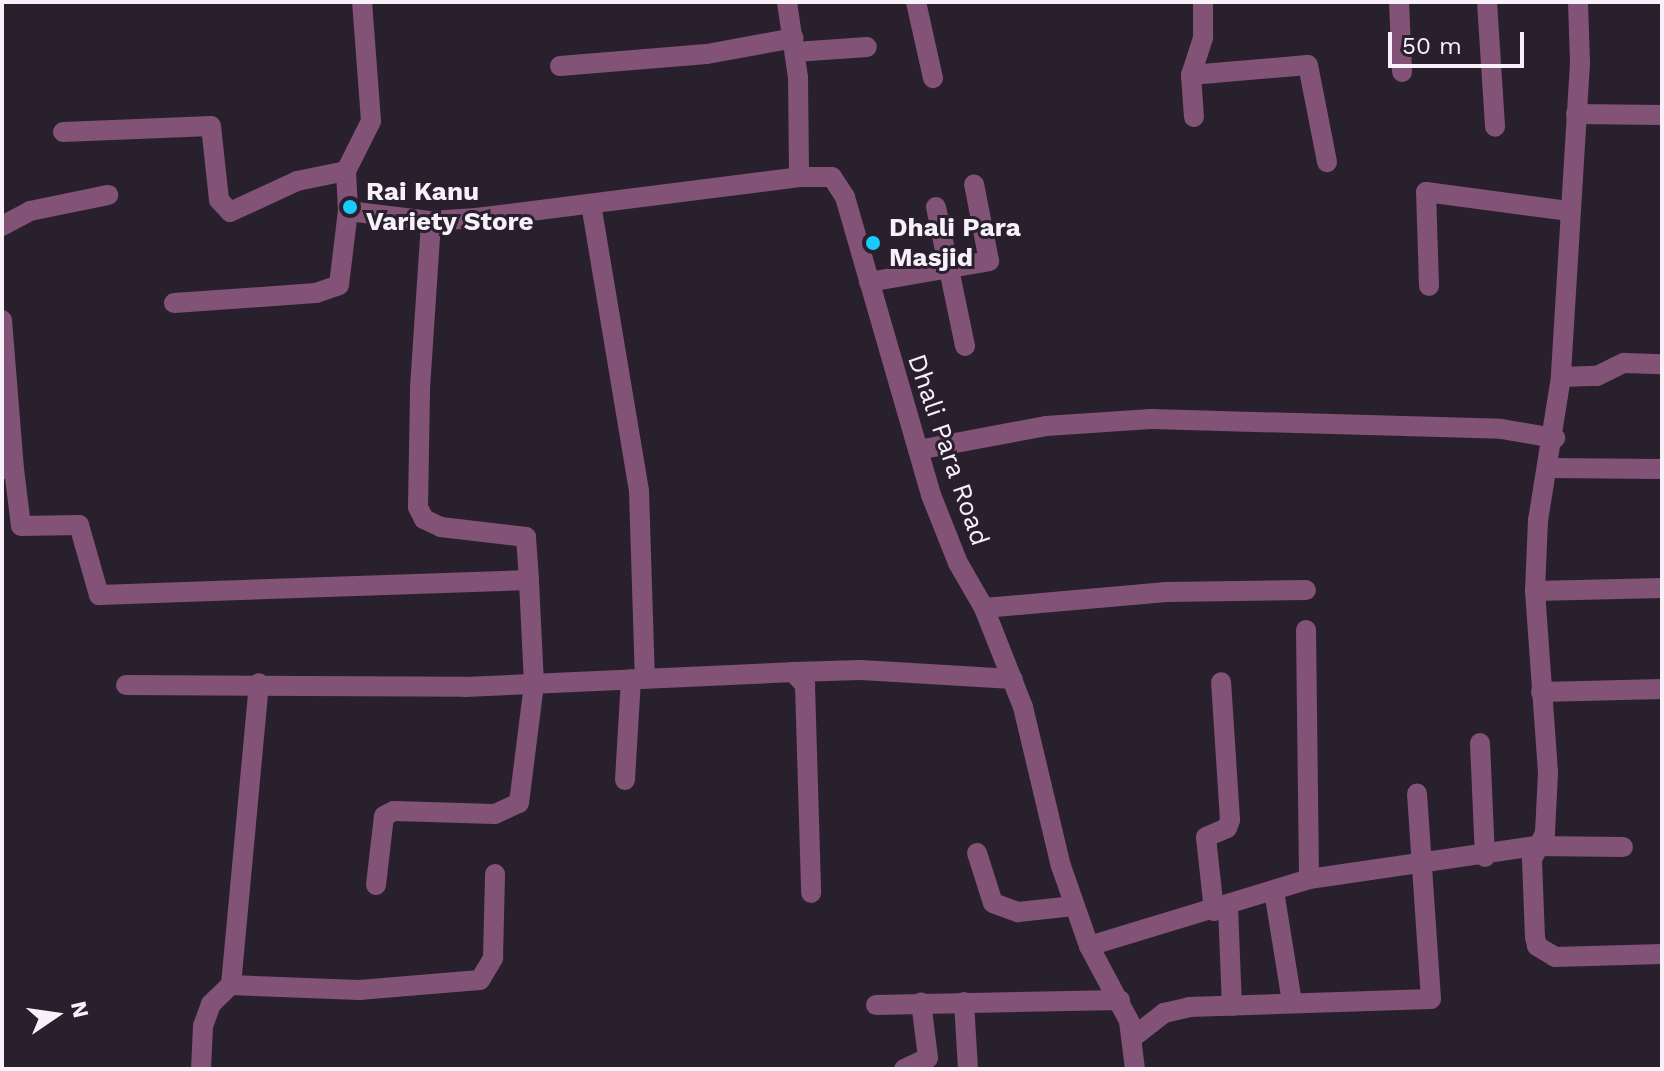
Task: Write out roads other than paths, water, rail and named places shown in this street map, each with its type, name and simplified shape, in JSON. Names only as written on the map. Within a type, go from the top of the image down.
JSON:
[{"type":"street","points":[[174,303],[330,291],[343,273],[348,211],[346,171],[371,121],[362,2]]},
{"type":"street","points":[[348,211],[431,221],[799,177],[795,45],[787,2]]},
{"type":"street","points":[[916,2],[933,78]]},
{"type":"street","points":[[1194,117],[1191,75],[1203,37],[1203,2]]},
{"type":"street","points":[[1399,2],[1402,72]]},
{"type":"street","points":[[1487,2],[1495,127]]},
{"type":"street","points":[[1578,2],[1576,114],[1568,211],[1561,377],[1555,438],[1538,520],[1535,591],[1547,820],[1535,846],[1535,937],[1544,953],[1555,957],[1662,954]]},
{"type":"street","points":[[560,66],[795,45],[867,47]]},
{"type":"street","points":[[1191,75],[1308,65],[1327,162]]},
{"type":"street","points":[[1576,114],[1662,115]]},
{"type":"street","points":[[63,132],[211,126],[219,200],[230,212],[297,181],[346,171]]},
{"type":"street","name":"Dhali Para Road","points":[[799,177],[821,175],[838,183],[943,529],[984,608],[1013,679],[1074,906],[1089,946],[1120,1000],[1132,1038],[1135,1069]]},
{"type":"street","points":[[869,282],[984,264],[992,255],[974,184]]},
{"type":"street","points":[[1429,286],[1426,192],[1568,211]]},
{"type":"street","points":[[2,226],[30,211],[108,195]]},
{"type":"street","points":[[591,204],[639,491],[638,679],[625,780]]},
{"type":"street","points":[[936,207],[965,346]]},
{"type":"street","points":[[376,885],[384,816],[394,811],[495,814],[519,803],[534,684],[526,537],[441,527],[424,519],[418,507],[420,388],[431,221]]},
{"type":"street","points":[[2,320],[8,469],[21,526],[79,525],[99,595],[529,580]]},
{"type":"street","points":[[1561,377],[1597,376],[1624,363],[1662,364]]},
{"type":"street","points":[[918,450],[1046,426],[1151,419],[1501,429],[1555,438]]},
{"type":"street","points":[[1548,468],[1662,469]]},
{"type":"street","points":[[1535,591],[1662,588]]},
{"type":"street","points":[[984,608],[1166,592],[1306,590]]},
{"type":"street","points":[[1306,630],[1309,879]]},
{"type":"street","points":[[126,685],[534,684],[861,670],[1013,679]]},
{"type":"street","points":[[793,672],[805,685],[811,893]]},
{"type":"street","points":[[1221,682],[1230,820],[1227,828],[1206,837],[1221,909],[1232,1006]]},
{"type":"street","points":[[201,1069],[203,1026],[211,1004],[231,985],[259,683]]},
{"type":"street","points":[[1541,692],[1662,689]]},
{"type":"street","points":[[1480,743],[1485,857]]},
{"type":"street","points":[[1132,1038],[1164,1013],[1292,1002],[1431,999],[1417,793]]},
{"type":"street","points":[[1089,946],[1221,909],[1309,879],[1485,857],[1535,846],[1623,847]]},
{"type":"street","points":[[977,853],[993,903],[1018,912],[1074,906]]},
{"type":"street","points":[[231,985],[359,990],[480,980],[493,958],[495,874]]},
{"type":"street","points":[[1274,891],[1292,1002]]},
{"type":"street","points":[[876,1005],[964,1002],[1071,1005],[1120,1000]]},
{"type":"street","points":[[904,1069],[928,1058],[921,1002]]},
{"type":"street","points":[[964,1002],[968,1069]]},
{"type":"place","name":"Rai Kanu Variety Store","points":[[350,207]]},
{"type":"place","name":"Dhali Para Masjid","points":[[873,243]]}]
